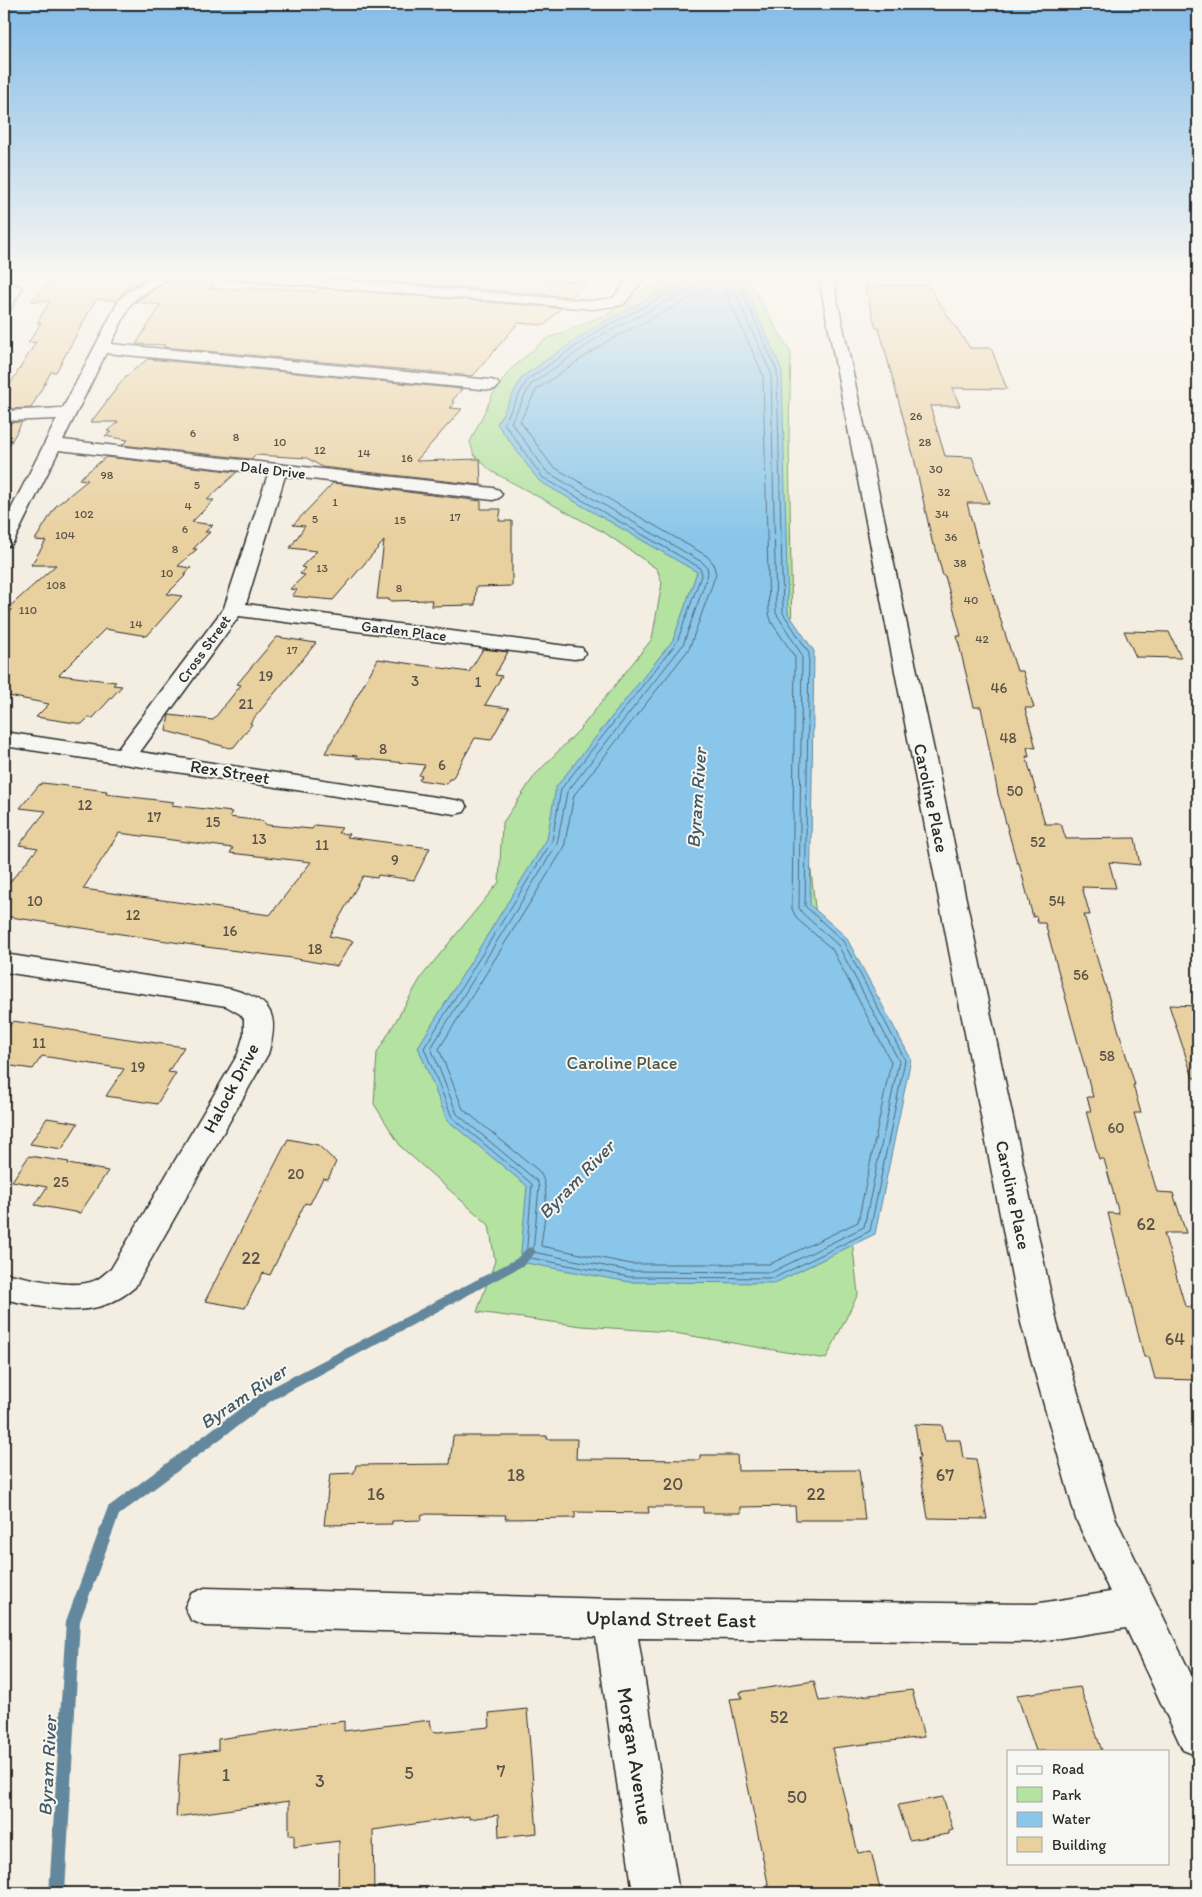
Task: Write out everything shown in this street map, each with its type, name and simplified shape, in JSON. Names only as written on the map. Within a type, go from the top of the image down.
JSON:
[{"type":"street","points":[[4,541],[52,444],[70,413],[94,362]]},
{"type":"street","points":[[239,362],[490,386]]},
{"type":"street","name":"Caroline Place","points":[[843,362],[921,752],[1040,1323],[1068,1428],[1096,1519],[1198,1735]]},
{"type":"street","points":[[4,416],[70,413]]},
{"type":"street","name":"Dale Drive","points":[[52,444],[493,494]]},
{"type":"street","name":"Cross Street","points":[[125,756],[234,609],[278,471]]},
{"type":"street","name":"Garden Place","points":[[234,609],[574,653]]},
{"type":"street","name":"Rex Street","points":[[4,738],[455,807]]},
{"type":"street","name":"Halock Drive","points":[[4,963],[231,998],[248,1004],[258,1015],[260,1032],[253,1054],[123,1278],[108,1290],[86,1297],[56,1296],[4,1286]]},
{"type":"street","name":"Upland Street East","points":[[205,1607],[614,1618],[1034,1623],[1136,1607]]},
{"type":"street","name":"Morgan Avenue","points":[[614,1618],[656,1893]]},
{"type":"green space","name":"Caroline Place","points":[[520,362],[791,362],[789,434],[792,640],[789,673],[858,1294],[826,1359],[669,1332],[582,1326],[477,1312],[495,1261],[489,1225],[401,1147],[374,1104],[377,1053],[422,976],[499,882],[502,824],[535,775],[580,729],[652,639],[662,583],[657,569],[605,533],[491,471],[474,455],[470,442],[493,394],[509,371]]},
{"type":"water","name":"Caroline Place","points":[[544,362],[778,362],[782,370],[788,613],[814,651],[810,905],[846,937],[911,1059],[875,1234],[775,1283],[629,1282],[520,1262],[527,1186],[447,1120],[418,1047],[547,839],[556,787],[673,640],[697,572],[539,481],[497,424],[522,377]]},
{"type":"building","points":[[24,362],[62,362],[56,372],[51,372],[31,408],[4,409],[4,394]]},
{"type":"building","points":[[145,362],[174,362],[462,389],[452,401],[454,402],[452,404],[454,404],[450,408],[462,409],[416,461],[480,459],[481,485],[322,467],[307,458],[255,455],[251,459],[122,445],[128,440],[105,436],[111,432],[107,431],[118,422],[91,422],[126,376]]},
{"type":"building","points":[[318,362],[485,362],[473,376]]},
{"type":"building","points":[[888,362],[996,362],[1007,389],[952,388],[960,406],[930,406],[945,456],[972,457],[989,503],[967,503],[984,568],[1017,671],[1023,671],[1034,708],[1025,708],[1036,748],[1027,747],[1029,757],[1026,756],[1045,824],[1061,824],[1066,839],[1135,838],[1140,865],[1109,862],[1116,888],[1082,887],[1090,915],[1084,915],[1135,1085],[1133,1085],[1141,1113],[1134,1113],[1157,1192],[1173,1193],[1186,1233],[1164,1233],[1185,1306],[1198,1308],[1198,1380],[1155,1379],[1149,1357],[1144,1357],[1108,1213],[1119,1214],[1104,1159],[1099,1159],[1086,1111],[1091,1111],[1087,1097],[1093,1097],[1045,923],[1038,923],[1036,916],[1033,917],[1019,863],[1017,863],[998,794],[981,707],[974,707],[957,636],[961,636],[945,576],[943,576],[935,545],[933,545],[914,458]]},
{"type":"building","points":[[22,422],[4,455],[4,423]]},
{"type":"building","points":[[106,457],[237,472],[207,500],[214,500],[192,522],[213,525],[205,532],[210,532],[193,549],[197,549],[178,566],[191,568],[167,594],[182,596],[147,636],[105,629],[59,675],[116,682],[113,685],[122,686],[93,718],[89,717],[82,724],[36,717],[49,704],[4,695],[4,618],[12,610],[7,609],[56,565],[31,565],[46,541],[35,540],[56,506],[88,480],[79,479]]},
{"type":"building","points":[[333,483],[481,501],[481,509],[501,509],[499,521],[512,521],[512,586],[476,587],[475,605],[431,606],[432,600],[389,601],[389,599],[377,599],[384,541],[333,600],[292,596],[297,590],[290,589],[305,575],[300,574],[305,568],[301,567],[317,551],[290,548],[305,526],[293,525]]},
{"type":"building","points":[[1124,631],[1169,632],[1181,658],[1136,657]]},
{"type":"building","points":[[277,637],[316,643],[250,723],[252,724],[234,747],[230,748],[166,731],[169,715],[213,720],[241,685],[237,684]]},
{"type":"building","points":[[483,649],[508,652],[495,675],[502,676],[485,705],[509,708],[491,740],[475,738],[452,779],[449,779],[447,784],[419,780],[422,776],[419,775],[425,765],[325,753],[378,659],[469,672]]},
{"type":"building","points":[[43,783],[107,791],[106,794],[174,802],[171,805],[232,812],[229,817],[262,821],[267,825],[312,829],[315,825],[342,828],[338,833],[349,834],[347,837],[430,848],[414,880],[378,875],[377,878],[363,876],[329,936],[353,941],[337,966],[4,916],[4,889],[38,848],[19,845],[46,811],[20,808],[39,785]],"holes":[[[119,833],[233,848],[230,853],[311,862],[270,915],[83,889]]]},
{"type":"building","points":[[1169,1005],[1198,1006],[1198,1078],[1193,1078]]},
{"type":"building","points":[[13,1021],[184,1047],[168,1072],[176,1073],[157,1104],[106,1096],[124,1069],[42,1056],[33,1069],[4,1065],[4,1033]]},
{"type":"building","points":[[47,1118],[78,1123],[62,1149],[30,1144]]},
{"type":"building","points":[[288,1139],[318,1145],[336,1162],[328,1179],[323,1178],[310,1204],[305,1203],[270,1275],[263,1273],[245,1308],[205,1301]]},
{"type":"building","points":[[29,1156],[69,1162],[68,1164],[108,1171],[80,1213],[35,1205],[47,1187],[12,1181]]},
{"type":"building","points":[[915,1424],[942,1425],[945,1440],[960,1440],[963,1458],[976,1459],[987,1519],[928,1518],[918,1458],[920,1458]]},
{"type":"building","points":[[453,1436],[547,1436],[547,1439],[577,1439],[576,1459],[700,1460],[700,1455],[737,1455],[738,1471],[859,1470],[865,1520],[796,1520],[795,1506],[741,1507],[741,1513],[703,1513],[703,1507],[648,1507],[649,1513],[575,1512],[575,1518],[505,1519],[506,1515],[422,1514],[421,1520],[392,1521],[392,1524],[324,1525],[330,1474],[354,1473],[356,1465],[450,1464]]},
{"type":"building","points":[[814,1681],[819,1701],[912,1690],[924,1737],[832,1748],[858,1853],[871,1851],[881,1893],[770,1893],[730,1699],[742,1698],[740,1692]]},
{"type":"building","points":[[1080,1687],[1102,1750],[1036,1750],[1017,1695]]},
{"type":"building","points":[[527,1709],[537,1833],[499,1837],[498,1815],[469,1819],[469,1816],[373,1830],[374,1893],[338,1893],[339,1841],[294,1847],[294,1834],[289,1835],[289,1801],[176,1817],[180,1755],[218,1750],[218,1739],[344,1721],[344,1731],[430,1720],[432,1731],[438,1732],[490,1727],[489,1713]]},
{"type":"building","points":[[943,1797],[953,1830],[949,1831],[949,1834],[909,1840],[898,1805]]},
{"type":"waterway","name":"Byram River","points":[[57,1893],[73,1621],[113,1511],[266,1397],[520,1262],[530,1252]]}]
